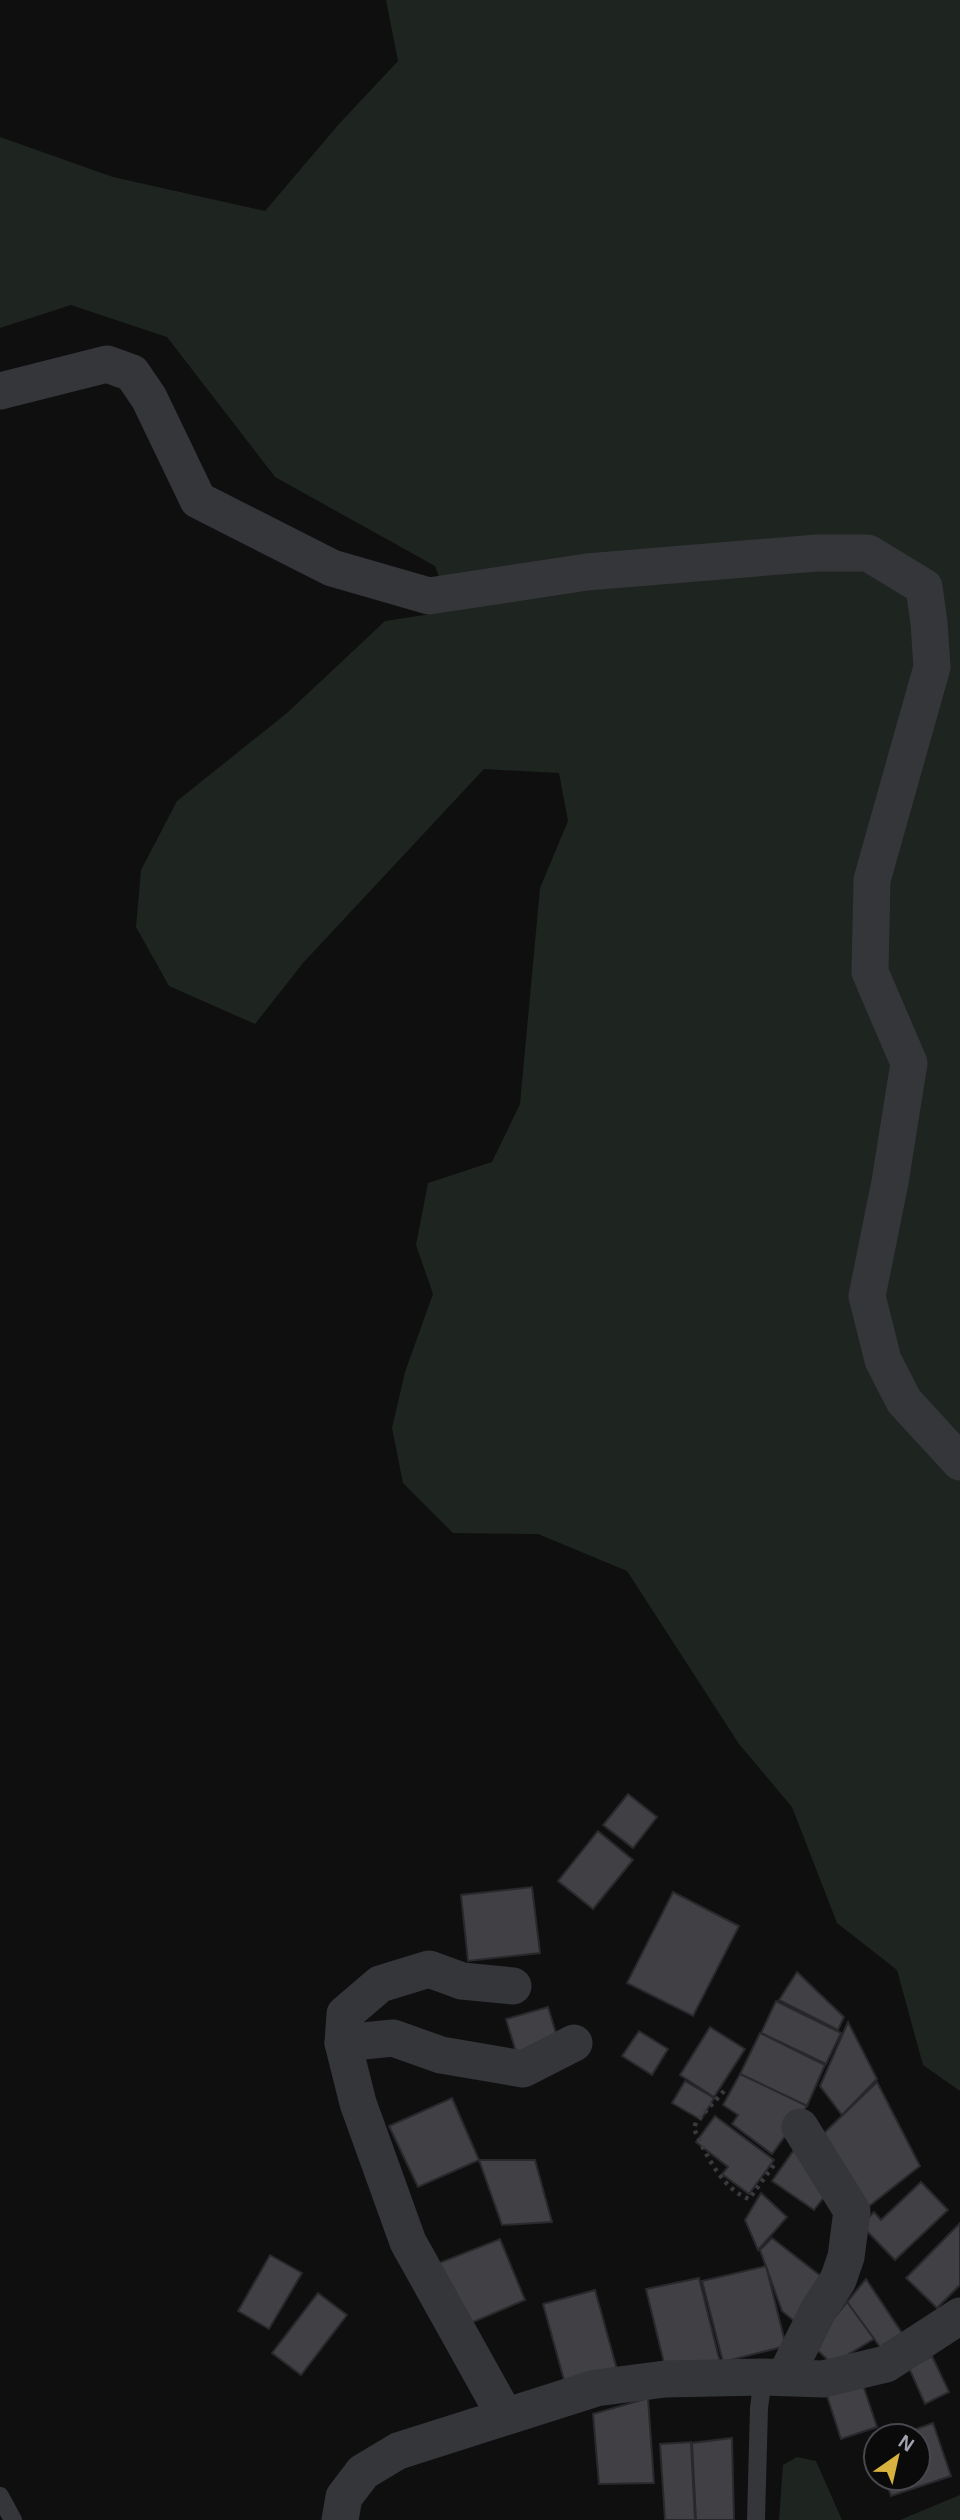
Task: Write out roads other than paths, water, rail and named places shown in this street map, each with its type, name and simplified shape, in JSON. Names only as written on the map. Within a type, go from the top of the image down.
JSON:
[{"type":"street","points":[[0,391],[107,364],[132,373],[149,398],[198,500],[332,568],[429,596],[587,572],[817,553],[868,553],[924,587],[932,667],[872,880],[870,972],[909,1063],[890,1182],[867,1296],[883,1360],[904,1401],[960,1462]]},
{"type":"street","points":[[505,2416],[408,2242],[358,2104],[343,2043],[345,2014],[380,1984],[429,1969],[462,1981],[513,1986]]},
{"type":"street","points":[[343,2043],[393,2038],[441,2055],[523,2069],[574,2043]]},
{"type":"street","points":[[774,2377],[838,2280],[846,2257],[852,2211],[800,2127]]},
{"type":"street","points":[[340,2520],[344,2497],[363,2472],[398,2451],[596,2388],[665,2379],[823,2379],[886,2364],[960,2316]]},
{"type":"lane","points":[[756,2520],[758,2408],[774,2377]]},
{"type":"lane","points":[[0,2496],[13,2520]]}]
